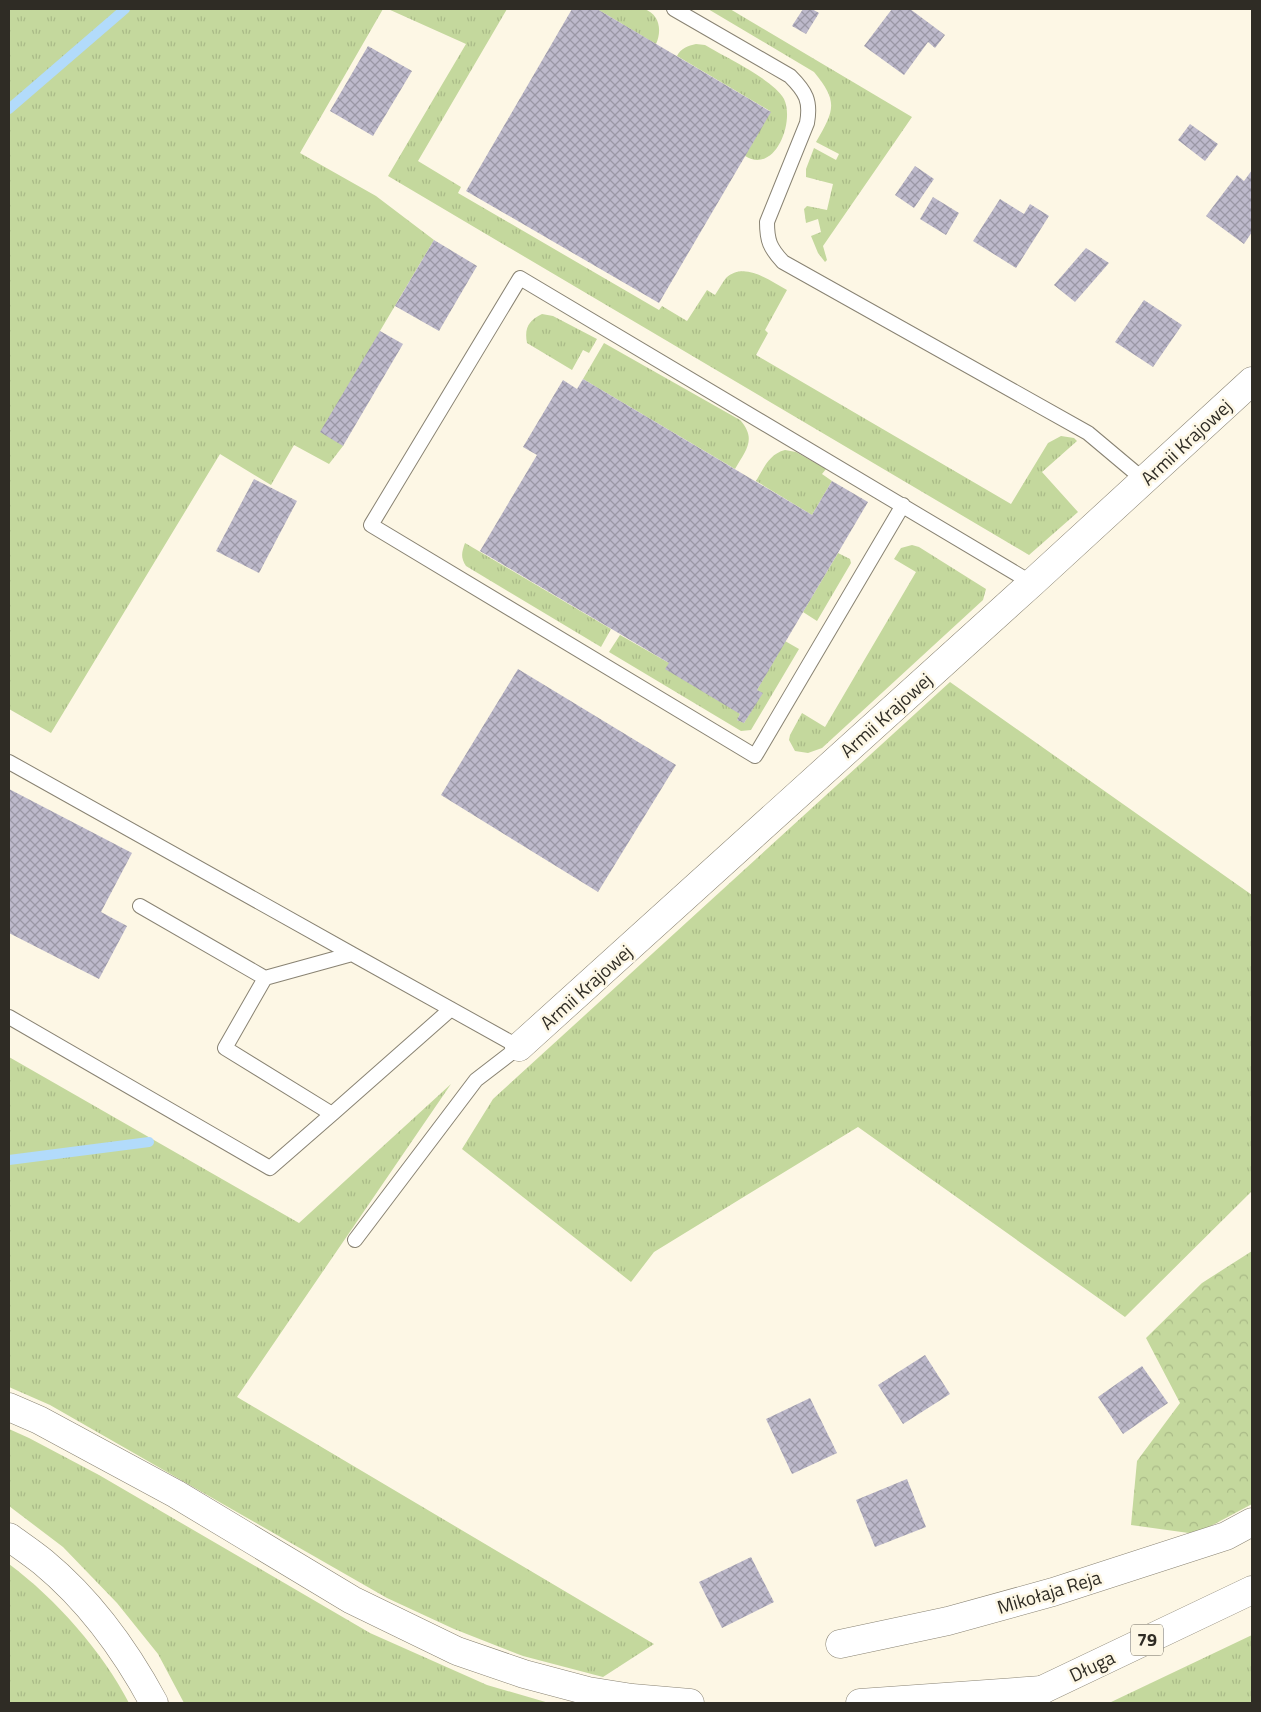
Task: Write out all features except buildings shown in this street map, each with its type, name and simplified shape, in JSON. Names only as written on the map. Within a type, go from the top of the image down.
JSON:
[{"type":"main road","name":"Armii Krajowej","points":[[519,1047],[1032,583],[1252,380]]},
{"type":"main road","points":[[9,1407],[39,1420],[176,1494],[352,1600],[458,1651],[524,1674],[588,1691],[632,1698],[690,1703]]},
{"type":"main road","name":"Mikołaja Reja","points":[[840,1644],[948,1621],[1053,1592],[1226,1536],[1252,1522]]},
{"type":"main road","points":[[9,1537],[43,1562],[78,1596],[135,1668],[154,1703]]},
{"type":"main road","name":"Długa","points":[[1013,1703],[1252,1590]]},
{"type":"main road","points":[[860,1703],[1042,1690]]},
{"type":"lane","points":[[674,9],[790,76],[802,87],[807,98],[809,111],[807,124],[767,222],[767,237],[773,251],[783,262],[1088,433],[1144,480]]},
{"type":"lane","points":[[903,505],[755,756],[371,525],[520,278],[903,505],[1032,583]]},
{"type":"lane","points":[[9,762],[519,1047],[476,1080],[354,1240]]},
{"type":"lane","points":[[140,906],[265,978]]},
{"type":"lane","points":[[332,1114],[225,1048],[265,978],[352,954]]},
{"type":"lane","points":[[9,1017],[270,1168],[450,1009]]},
{"type":"green space","points":[[634,8],[649,11],[658,24],[659,34],[656,44],[597,9]]},
{"type":"green space","points":[[9,9],[383,9],[300,153],[376,196],[434,240],[380,331],[343,446],[329,464],[294,445],[271,485],[220,454],[51,733],[9,709]]},
{"type":"green space","points":[[388,9],[507,9],[418,161],[461,187],[458,193],[659,310],[662,306],[687,321],[707,290],[715,295],[726,278],[733,273],[749,272],[765,278],[787,290],[765,330],[768,333],[756,355],[1011,504],[1048,443],[1061,436],[1074,438],[1077,441],[1042,472],[1078,512],[1029,555],[388,176],[466,44]]},
{"type":"green space","points":[[708,9],[730,9],[912,117],[823,246],[827,260],[825,262],[818,253],[811,236],[821,232],[818,219],[806,223],[804,209],[807,206],[827,210],[833,184],[806,177],[806,169],[814,148],[836,160],[839,154],[816,142],[830,114],[830,99],[827,91],[814,72]]},
{"type":"green space","points":[[696,44],[705,45],[748,69],[770,84],[784,99],[787,109],[787,120],[784,132],[780,143],[765,158],[756,160],[745,156],[770,111],[677,56],[683,49]]},
{"type":"green space","points":[[542,314],[553,316],[597,339],[589,353],[583,350],[572,370],[527,343],[526,333],[528,325]]},
{"type":"green space","points":[[604,343],[740,420],[748,433],[749,439],[746,450],[735,469],[583,379]]},
{"type":"green space","points":[[785,450],[796,452],[826,469],[822,474],[832,481],[812,515],[756,481],[771,458]]},
{"type":"green space","points":[[465,543],[611,629],[601,647],[466,566],[462,555]]},
{"type":"green space","points":[[912,545],[919,547],[986,589],[983,600],[822,748],[808,753],[795,751],[789,740],[802,713],[825,727],[916,572],[894,559],[901,548]]},
{"type":"green space","points":[[838,553],[850,559],[851,563],[817,621],[803,612]]},
{"type":"green space","points":[[620,635],[669,663],[740,714],[737,720],[744,723],[762,693],[757,690],[785,641],[799,649],[751,730],[741,731],[609,652]]},
{"type":"green space","points":[[950,682],[1252,895],[1252,1191],[1125,1317],[858,1127],[654,1252],[631,1282],[462,1149],[493,1099]]},
{"type":"green space","points":[[9,1057],[299,1223],[451,1084],[237,1397],[654,1644],[603,1677],[523,1656],[454,1629],[387,1598],[50,1405],[9,1387]]},
{"type":"green space","points":[[1252,1251],[1252,1504],[1196,1534],[1131,1525],[1137,1461],[1180,1403],[1146,1338],[1202,1283]]},
{"type":"green space","points":[[9,1429],[99,1475],[370,1633],[487,1685],[549,1703],[184,1703],[158,1654],[117,1603],[63,1547],[9,1506]]},
{"type":"green space","points":[[9,1564],[44,1593],[92,1645],[129,1703],[9,1703]]},
{"type":"green space","points":[[1252,1635],[1252,1703],[1109,1703]]},
{"type":"waterway","points":[[9,109],[125,9]]},
{"type":"waterway","points":[[9,1160],[149,1142]]}]
